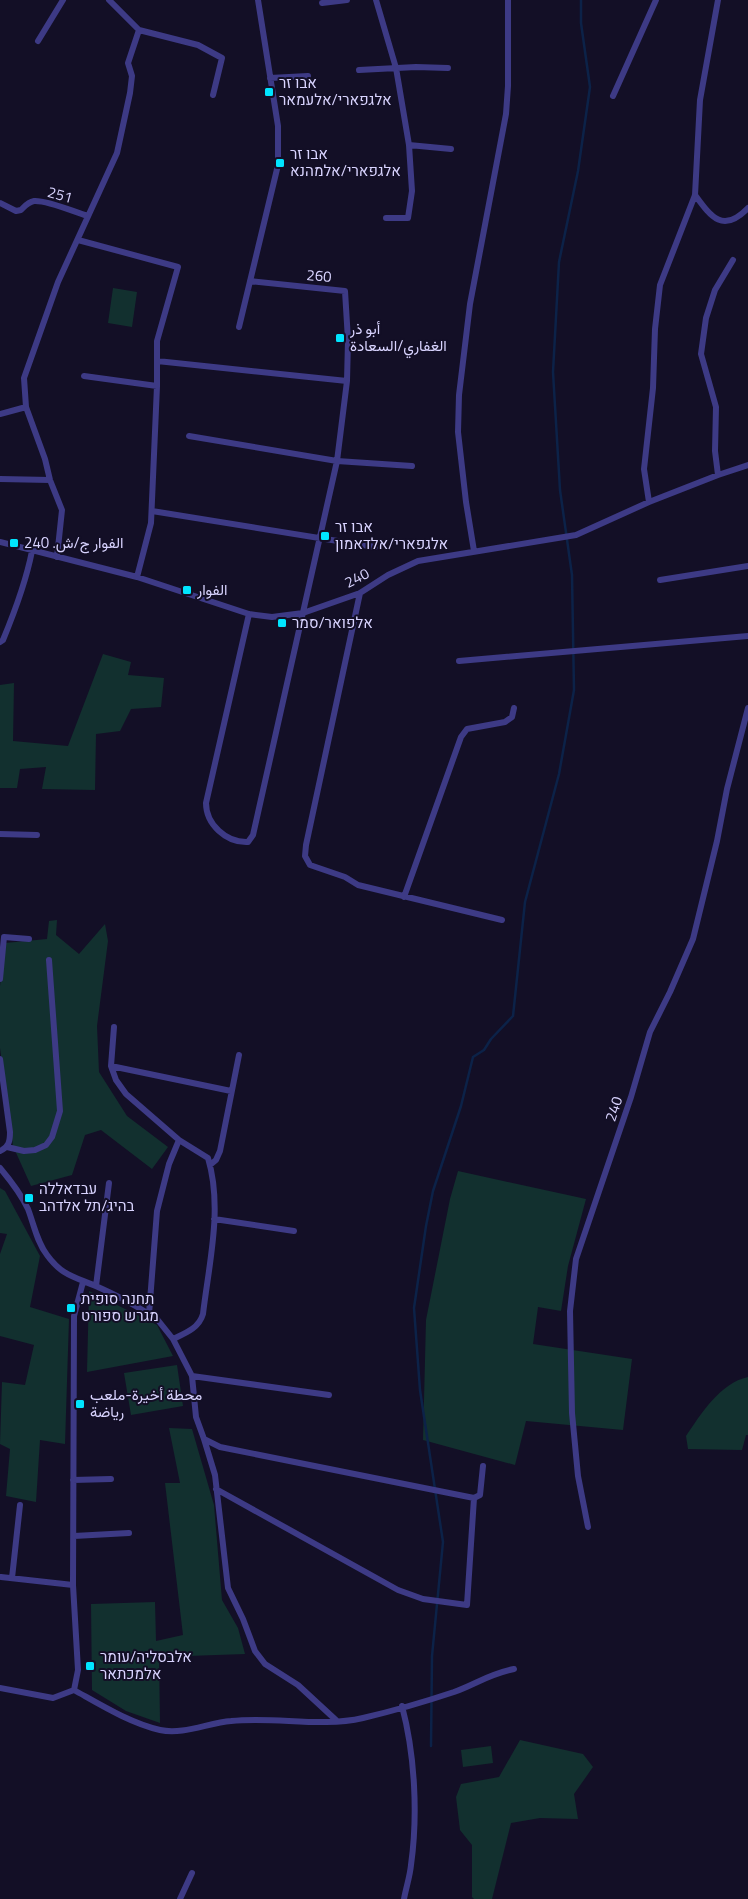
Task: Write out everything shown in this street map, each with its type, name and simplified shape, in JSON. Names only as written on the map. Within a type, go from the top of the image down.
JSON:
[{"type":"street","points":[[38,40],[63,0]]},
{"type":"street","points":[[109,0],[139,30],[198,45],[222,58],[213,95]]},
{"type":"street","points":[[239,327],[278,165],[278,126],[258,0]]},
{"type":"street","points":[[322,3],[347,0]]},
{"type":"street","points":[[376,0],[396,68],[409,146],[412,191],[408,218],[386,218]]},
{"type":"street","points":[[474,552],[458,432],[460,395],[470,304],[506,114],[508,86],[508,0]]},
{"type":"street","points":[[613,96],[656,0]]},
{"type":"street","points":[[649,502],[644,469],[653,388],[655,329],[660,285],[695,195],[700,100],[718,0]]},
{"type":"street","points":[[57,557],[62,510],[26,407],[24,378],[58,282],[117,153],[130,94],[132,76],[128,63],[139,30]]},
{"type":"street","points":[[359,70],[448,68]]},
{"type":"street","points":[[270,78],[308,76]]},
{"type":"street","points":[[409,146],[451,149]]},
{"type":"street","points":[[695,195],[712,217],[719,220],[734,219],[748,208]]},
{"type":"street","name":"251","points":[[0,203],[16,211],[22,210],[28,203],[35,201],[44,202],[88,216]]},
{"type":"street","points":[[78,240],[178,267],[157,341],[151,523],[137,577]]},
{"type":"street","points":[[718,475],[714,451],[716,407],[701,354],[706,318],[715,290],[733,260]]},
{"type":"street","name":"260","points":[[249,614],[206,803],[209,818],[214,827],[229,837],[242,842],[248,842],[254,835],[338,461],[347,381],[348,340],[345,290],[250,281]]},
{"type":"street","points":[[157,361],[347,381]]},
{"type":"street","points":[[84,376],[157,386]]},
{"type":"street","points":[[0,414],[26,407]]},
{"type":"street","points":[[188,436],[338,461],[412,466]]},
{"type":"street","name":"240","points":[[0,542],[137,577],[249,614],[272,616],[303,613],[360,593],[388,575],[418,561],[576,535],[649,502],[748,465]]},
{"type":"street","points":[[0,479],[50,480]]},
{"type":"street","points":[[152,511],[375,547]]},
{"type":"street","points":[[0,642],[12,619],[27,576],[32,551]]},
{"type":"street","points":[[660,580],[748,566]]},
{"type":"street","points":[[360,593],[305,856],[310,865],[346,877],[358,885],[502,920]]},
{"type":"street","points":[[459,661],[748,636]]},
{"type":"street","points":[[404,897],[461,738],[466,729],[505,722],[512,716],[514,708]]},
{"type":"street","name":"240","points":[[588,1527],[578,1476],[572,1404],[570,1311],[576,1259],[632,1097],[650,1032],[694,939],[727,789],[748,708]]},
{"type":"street","points":[[0,834],[36,834]]},
{"type":"street","points":[[0,979],[4,937],[29,938]]},
{"type":"street","points":[[7,1147],[35,1150],[46,1145],[52,1137],[60,1111],[49,960]]},
{"type":"street","points":[[114,1027],[111,1066],[116,1080],[126,1094],[179,1140],[208,1158],[213,1176],[214,1219],[203,1314],[201,1322],[190,1331],[173,1339]]},
{"type":"street","points":[[210,1165],[216,1160],[220,1151],[239,1055]]},
{"type":"street","points":[[0,1059],[10,1132],[10,1141],[7,1147],[0,1151]]},
{"type":"street","points":[[111,1066],[231,1090]]},
{"type":"street","points":[[149,1314],[157,1211],[169,1164],[179,1140]]},
{"type":"street","points":[[0,1168],[20,1194],[33,1221],[39,1242],[47,1256],[58,1268],[70,1276],[96,1286],[149,1314],[157,1319],[173,1339],[192,1376],[196,1417],[215,1475],[228,1588],[244,1619],[255,1651],[265,1664],[298,1685],[337,1721]]},
{"type":"street","points":[[96,1286],[109,1183]]},
{"type":"street","points":[[214,1219],[294,1232]]},
{"type":"street","points":[[74,1690],[78,1670],[73,1585],[74,1316],[83,1282]]},
{"type":"street","points":[[192,1376],[330,1395]]},
{"type":"street","points":[[204,1439],[220,1447],[474,1498],[480,1494],[483,1466]]},
{"type":"street","points":[[73,1480],[111,1479]]},
{"type":"street","points":[[216,1489],[398,1590],[423,1598],[467,1605],[474,1498]]},
{"type":"street","points":[[12,1578],[20,1505]]},
{"type":"street","points":[[74,1536],[129,1533]]},
{"type":"street","points":[[1,1577],[73,1585]]},
{"type":"street","points":[[0,1688],[52,1698],[74,1690],[115,1713],[160,1730],[176,1731],[231,1720],[302,1720],[321,1724],[361,1718],[456,1691],[496,1672],[514,1670]]},
{"type":"street","points":[[402,1706],[409,1731],[414,1813],[412,1865],[404,1899]]},
{"type":"street","points":[[180,1899],[192,1873]]},
{"type":"green space","points":[[113,288],[137,292],[132,327],[108,323]]},
{"type":"green space","points":[[103,654],[131,662],[128,675],[164,678],[161,707],[131,709],[120,731],[96,734],[95,790],[42,789],[46,767],[20,769],[17,788],[0,788],[0,685],[14,683],[13,741],[68,746]]},
{"type":"green space","points":[[57,920],[56,935],[79,954],[105,924],[108,941],[97,1026],[99,1072],[127,1116],[168,1147],[152,1169],[101,1130],[85,1135],[72,1175],[31,1186],[13,1146],[0,1048],[0,986],[5,943],[47,939],[49,921]]},
{"type":"green space","points":[[458,1171],[586,1199],[568,1266],[561,1311],[538,1307],[533,1344],[632,1359],[623,1430],[526,1421],[515,1465],[423,1440],[426,1320],[450,1199]]},
{"type":"green space","points":[[0,1188],[5,1191],[40,1256],[30,1307],[69,1319],[65,1444],[40,1440],[36,1502],[6,1496],[10,1449],[0,1444],[2,1382],[25,1385],[34,1345],[0,1336],[0,1254],[7,1234],[0,1233]]},
{"type":"green space","points":[[89,1291],[157,1325],[173,1356],[87,1372]]},
{"type":"green space","points":[[177,1365],[183,1406],[131,1415],[124,1373]]},
{"type":"green space","points":[[748,1377],[748,1435],[746,1435],[742,1450],[688,1449],[686,1436],[712,1400],[738,1380]]},
{"type":"green space","points":[[169,1428],[192,1429],[214,1505],[222,1600],[238,1628],[245,1654],[159,1657],[160,1723],[126,1711],[92,1690],[91,1604],[155,1602],[156,1641],[183,1635],[165,1483],[180,1483]]},
{"type":"green space","points":[[520,1740],[583,1754],[593,1767],[574,1794],[578,1819],[540,1818],[511,1823],[492,1899],[474,1899],[472,1897],[472,1845],[460,1830],[456,1797],[461,1784],[499,1777]]},
{"type":"green space","points":[[491,1746],[493,1763],[463,1767],[461,1750]]},
{"type":"waterway","points":[[431,1746],[432,1656],[443,1542],[420,1390],[414,1308],[433,1191],[461,1106],[473,1057],[484,1050],[491,1039],[513,1016],[525,902],[559,774],[574,690],[572,575],[560,490],[553,372],[559,262],[578,171],[590,87],[581,23],[581,0]]},
{"type":"place","name":"אבו זר אלגפארי/אלעמאר","points":[[269,92]]},
{"type":"place","name":"אבו זר אלגפארי/אלמהנא","points":[[280,163]]},
{"type":"place","name":"أبو ذر الغفاري/السعادة","points":[[340,338]]},
{"type":"place","name":"אבו זר אלגפארי/אלדאמון","points":[[325,536]]},
{"type":"place","name":"الفوار ج/ش. 240","points":[[14,543]]},
{"type":"place","name":"الفوار","points":[[187,590]]},
{"type":"place","name":"אלפואר/סמר","points":[[282,623]]},
{"type":"place","name":"עבדאללה בהיג/תל אלדהב","points":[[29,1198]]},
{"type":"place","name":"תחנה סופית מגרש ספורט","points":[[71,1308]]},
{"type":"place","name":"محطة أخيرة-ملعب رياضة","points":[[80,1404]]},
{"type":"place","name":"אלבסליה/עומר אלמכתאר","points":[[90,1666]]}]
